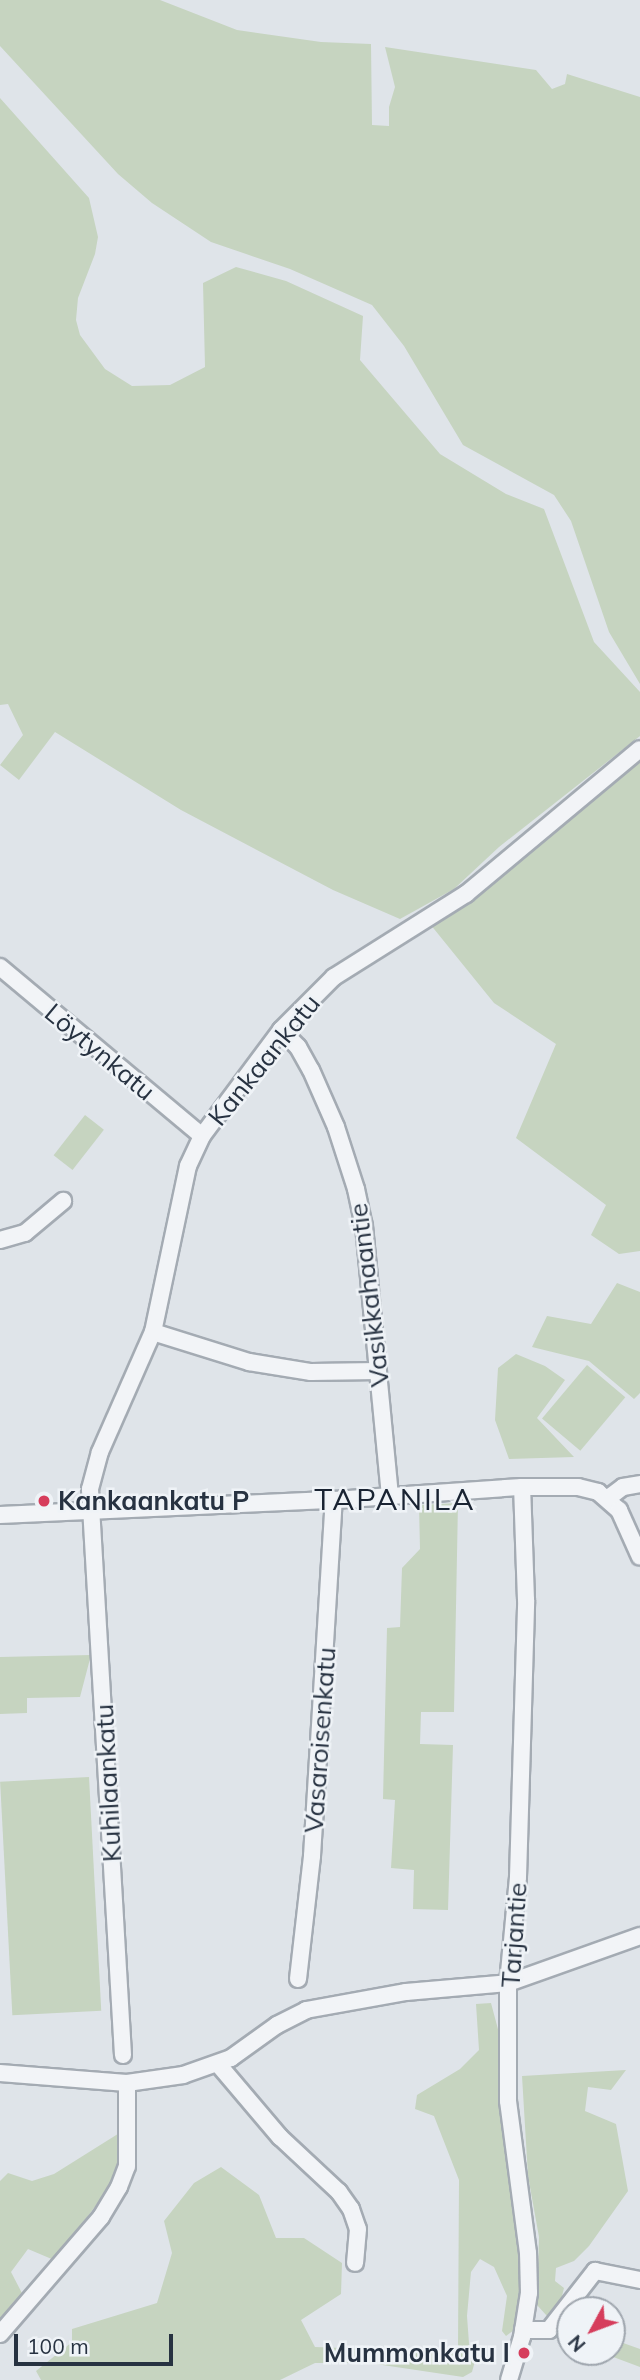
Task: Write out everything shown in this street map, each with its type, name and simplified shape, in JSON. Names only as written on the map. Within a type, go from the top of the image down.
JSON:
[{"type":"street","name":"Kankaankatu","points":[[91,1511],[90,1489],[97,1462],[153,1332],[188,1166],[202,1136],[281,1030],[334,977],[466,894],[640,749]]},
{"type":"street","name":"Löytynkatu","points":[[0,967],[202,1136]]},
{"type":"street","name":"Vasikkahaantie","points":[[281,1030],[298,1046],[311,1070],[336,1127],[356,1189],[364,1226],[390,1495]]},
{"type":"street","points":[[0,1240],[25,1233],[62,1200]]},
{"type":"street","points":[[153,1332],[230,1357],[270,1366],[311,1372],[378,1371]]},
{"type":"street","points":[[607,1499],[623,1488],[640,1484]]},
{"type":"street","points":[[0,1515],[334,1500],[522,1487],[578,1487],[598,1492],[619,1510],[640,1557]]},
{"type":"street","name":"Tarjantie","points":[[509,2380],[523,2330],[529,2293],[528,2253],[508,2101],[508,1983],[518,1877],[526,1600],[522,1487]]},
{"type":"street","name":"Vasaroisenkatu","points":[[298,1979],[312,1856],[334,1500]]},
{"type":"street","name":"Kuhilaankatu","points":[[91,1511],[123,2055]]},
{"type":"street","points":[[0,2073],[127,2083],[183,2075],[218,2064],[306,2010],[406,1992],[508,1983],[640,1936]]},
{"type":"street","points":[[218,2064],[280,2137],[339,2192],[351,2209],[358,2229],[355,2263]]},
{"type":"street","points":[[0,2334],[101,2217],[120,2187],[127,2166],[127,2083]]},
{"type":"street","points":[[523,2330],[549,2330],[595,2271],[640,2280]]},
{"type":"green space","points":[[0,0],[160,0],[237,30],[321,42],[371,44],[372,125],[389,126],[389,107],[395,87],[385,47],[536,70],[552,89],[565,84],[567,74],[640,97],[640,684],[609,632],[571,521],[554,495],[463,445],[404,346],[372,305],[290,269],[211,242],[152,203],[118,174],[0,46]]},
{"type":"green space","points":[[0,98],[89,198],[98,237],[95,254],[78,298],[76,320],[80,335],[105,369],[132,386],[170,385],[205,367],[203,283],[236,267],[286,281],[363,316],[360,360],[440,454],[506,494],[544,509],[594,642],[640,692],[640,736],[499,847],[454,889],[400,919],[333,890],[181,810],[55,732],[19,780],[0,765],[23,735],[8,704],[0,705]]},
{"type":"green space","points":[[640,760],[640,1251],[619,1254],[591,1235],[606,1205],[516,1138],[556,1044],[494,1003],[430,924]]},
{"type":"green space","points":[[85,1115],[104,1130],[73,1170],[54,1155]]},
{"type":"green space","points":[[617,1283],[640,1292],[640,1393],[634,1399],[589,1361],[532,1347],[547,1316],[591,1324]]},
{"type":"green space","points":[[516,1354],[545,1366],[565,1380],[537,1418],[574,1457],[509,1459],[495,1420],[498,1368]]},
{"type":"green space","points":[[587,1365],[625,1397],[580,1451],[542,1419]]},
{"type":"green space","points":[[458,1503],[454,1712],[421,1712],[420,1744],[453,1745],[448,1910],[413,1909],[414,1870],[391,1868],[395,1800],[383,1799],[387,1628],[400,1627],[402,1568],[420,1549],[419,1505]]},
{"type":"green space","points":[[91,1655],[80,1697],[27,1698],[27,1713],[0,1714],[0,1657]]},
{"type":"green space","points":[[89,1777],[101,2011],[12,2015],[0,1782]]},
{"type":"green space","points":[[491,2003],[503,2048],[507,2166],[521,2250],[522,2296],[514,2330],[506,2336],[502,2331],[507,2296],[494,2267],[480,2259],[471,2272],[467,2316],[470,2357],[475,2361],[472,2372],[463,2377],[369,2363],[315,2363],[280,2380],[41,2380],[36,2371],[72,2342],[72,2329],[157,2303],[172,2253],[164,2221],[194,2183],[221,2167],[259,2195],[276,2238],[304,2238],[342,2263],[341,2294],[301,2320],[315,2347],[427,2351],[458,2347],[459,2180],[434,2116],[415,2109],[417,2095],[460,2069],[479,2050],[476,2004]]},
{"type":"green space","points":[[626,2070],[611,2090],[588,2087],[585,2111],[616,2124],[628,2191],[589,2246],[574,2261],[556,2268],[555,2281],[564,2288],[562,2296],[556,2296],[556,2308],[547,2316],[537,2305],[539,2237],[528,2176],[522,2076]]},
{"type":"green space","points":[[121,2132],[122,2149],[111,2186],[54,2260],[28,2249],[11,2272],[24,2297],[0,2323],[0,2181],[8,2173],[32,2181],[54,2174]]},
{"type":"green space","points":[[626,2344],[640,2349],[640,2367],[626,2362]]},
{"type":"place","name":"Kankaankatu P","points":[[44,1501]]},
{"type":"place","name":"Mummonkatu I","points":[[524,2353]]},
{"type":"district","name":"TAPANILA","points":[[395,1499]]}]
